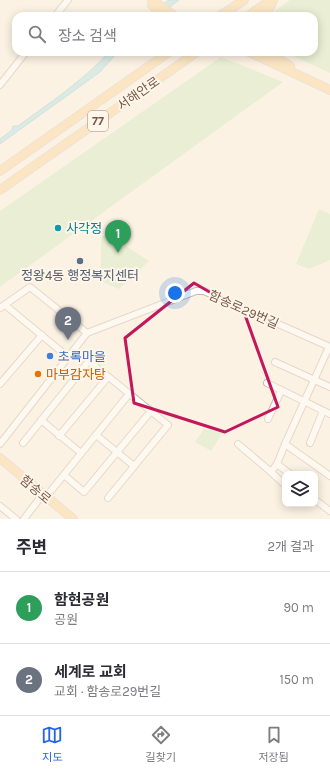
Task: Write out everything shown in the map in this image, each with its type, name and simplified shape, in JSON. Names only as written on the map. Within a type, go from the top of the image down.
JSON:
[{"type":"main road","points":[[148,0],[158,12]]},
{"type":"main road","points":[[152,0],[168,12]]},
{"type":"main road","points":[[226,12],[244,0]]},
{"type":"main road","points":[[254,12],[272,0]]},
{"type":"main road","points":[[268,12],[272,0]]},
{"type":"main road","name":"서해안로","points":[[0,171],[163,56]]},
{"type":"main road","name":"서해안로","points":[[0,190],[190,56]]},
{"type":"main road","points":[[257,56],[330,90]]},
{"type":"main road","points":[[274,56],[301,72],[319,85]]},
{"type":"main road","name":"함송로","points":[[0,458],[73,519]]},
{"type":"street","points":[[58,12],[68,0]]},
{"type":"street","points":[[0,85],[23,56]]},
{"type":"street","points":[[0,444],[68,357],[86,333],[30,287],[3,306],[42,335],[68,357]]},
{"type":"street","name":"함송로29번길","points":[[86,333],[196,291],[204,292],[330,347]]},
{"type":"street","points":[[0,384],[42,335]]},
{"type":"street","points":[[271,472],[277,464],[304,401],[330,347]]},
{"type":"street","points":[[23,443],[89,361],[168,425],[108,498]]},
{"type":"street","points":[[275,362],[330,387]]},
{"type":"street","points":[[59,436],[108,376]]},
{"type":"street","points":[[267,384],[330,414]]},
{"type":"street","points":[[268,419],[281,390]]},
{"type":"street","points":[[33,519],[25,517],[64,475],[129,394]]},
{"type":"street","points":[[64,475],[84,492],[151,411]]},
{"type":"street","points":[[310,443],[323,411]]},
{"type":"street","points":[[41,420],[81,453]]},
{"type":"street","points":[[96,435],[134,466]]},
{"type":"street","points":[[238,444],[282,482]]},
{"type":"street","points":[[285,444],[330,476]]},
{"type":"street","points":[[277,464],[286,471]]},
{"type":"street","points":[[318,502],[330,511]]},
{"type":"street","points":[[0,506],[16,519]]},
{"type":"highlighted area","points":[[194,283],[244,312],[278,407],[225,432],[134,403],[125,338]]},
{"type":"green space","points":[[290,0],[330,0],[330,73],[294,56],[318,56],[318,12],[274,12]]},
{"type":"green space","points":[[221,57],[283,82],[0,287],[0,211]]},
{"type":"green space","points":[[319,209],[330,214],[330,260],[309,269],[296,264]]},
{"type":"green space","points":[[108,231],[123,244],[149,261],[119,289],[101,281],[101,239]]},
{"type":"green space","points":[[204,429],[223,432],[211,451],[195,442]]},
{"type":"water","points":[[169,0],[179,0],[163,12],[152,12]]},
{"type":"water","points":[[105,56],[114,56],[100,72],[0,144],[0,139],[12,130],[13,126],[18,126],[65,91]]},
{"type":"place","name":"사각정","points":[[58,228]]},
{"type":"place","name":"함현공원","points":[[118,253]]},
{"type":"place","name":"정왕4동 행정복지센터","points":[[80,261]]},
{"type":"place","name":"세계로 교회","points":[[68,340]]},
{"type":"place","name":"초록마을","points":[[50,356]]},
{"type":"place","name":"마부감자탕","points":[[38,374]]}]
